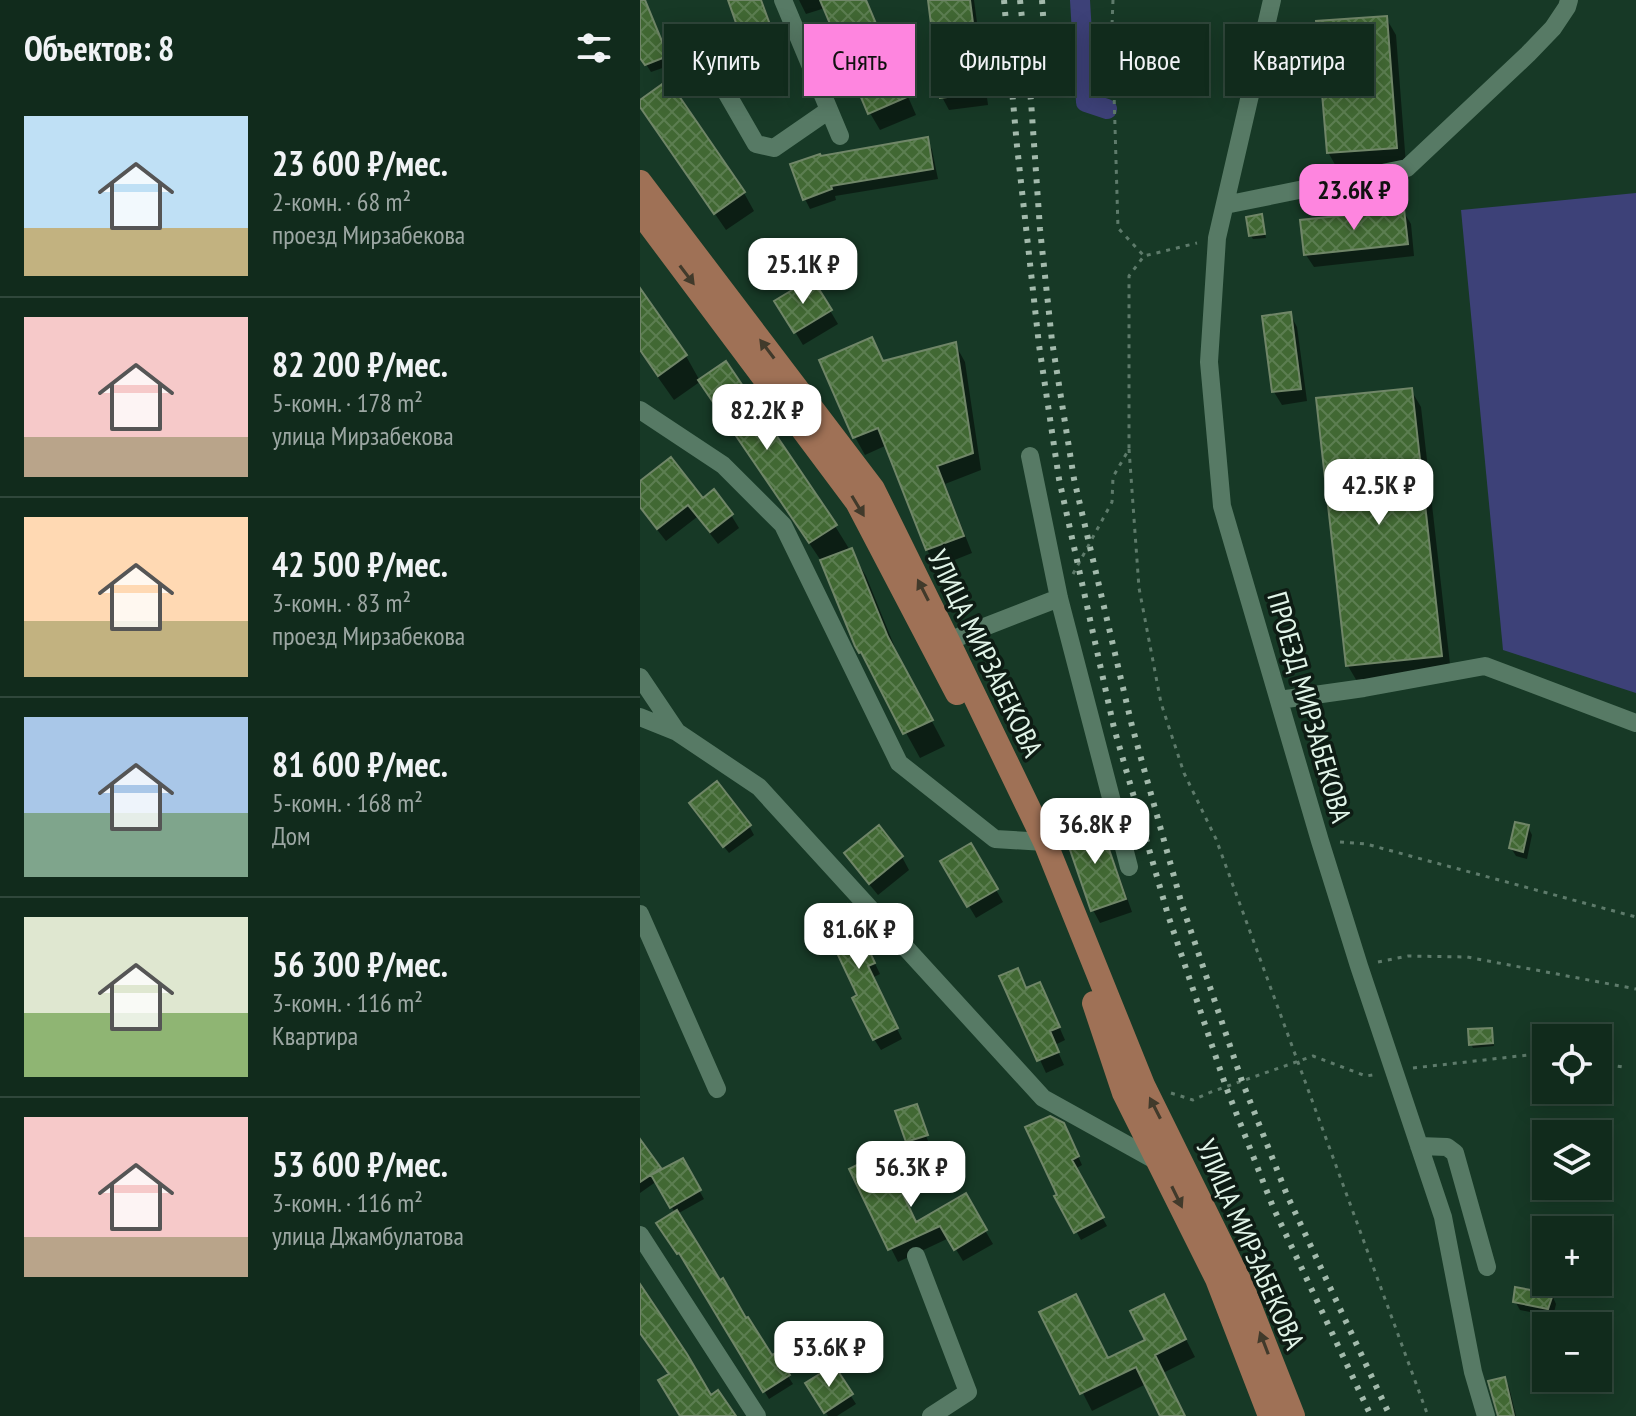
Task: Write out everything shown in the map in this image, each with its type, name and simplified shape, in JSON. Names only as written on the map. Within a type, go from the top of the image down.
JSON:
[{"type":"main road","name":"УЛИЦА МИРЗАБЕКОВА","points":[[640,182],[873,489],[940,644]]},
{"type":"main road","name":"УЛИЦА МИРЗАБЕКОВА","points":[[640,212],[857,502],[940,644],[1042,842],[1124,1093],[1170,1160],[1241,1284],[1293,1416]]},
{"type":"main road","name":"УЛИЦА МИРЗАБЕКОВА","points":[[1170,1160],[1270,1416]]},
{"type":"street","points":[[783,0],[840,136]]},
{"type":"street","name":"ПРОЕЗД МИРЗАБЕКОВА","points":[[1272,0],[1217,238],[1209,362],[1222,506],[1320,841],[1443,1217],[1473,1372],[1486,1416]]},
{"type":"street","points":[[1225,205],[1407,168],[1528,54],[1553,28],[1569,0]]},
{"type":"street","points":[[728,96],[756,144],[774,148],[829,110]]},
{"type":"street","points":[[640,410],[723,465],[783,525],[899,763],[995,839],[1042,842]]},
{"type":"street","points":[[1030,456],[1059,598],[1129,867]]},
{"type":"street","points":[[940,644],[1059,598]]},
{"type":"street","points":[[1279,700],[1485,666],[1636,723]]},
{"type":"street","points":[[640,677],[677,732]]},
{"type":"street","points":[[640,717],[677,732],[759,787],[1043,1098],[1170,1160]]},
{"type":"street","points":[[640,914],[717,1089]]},
{"type":"street","points":[[1419,1146],[1447,1147],[1455,1153],[1487,1267]]},
{"type":"street","points":[[640,1235],[757,1416]]},
{"type":"street","points":[[916,1256],[968,1392],[931,1416]]},
{"type":"path","points":[[1113,0],[1118,228],[1144,256]]},
{"type":"path","points":[[1217,238],[1144,256],[1129,276],[1129,449],[1139,588],[1161,703],[1184,773],[1216,839],[1428,1416]]},
{"type":"path","points":[[1059,598],[1112,502],[1113,477],[1129,449]]},
{"type":"path","points":[[1320,841],[1366,844],[1636,917]]},
{"type":"path","points":[[1359,966],[1408,956],[1467,957],[1636,989]]},
{"type":"path","points":[[1167,1091],[1193,1100],[1313,1056],[1366,1076],[1532,1055]]},
{"type":"path","points":[[1612,1065],[1623,1067]]},
{"type":"water","points":[[1636,193],[1636,693],[1503,650],[1461,210]]},
{"type":"building","points":[[640,0],[645,0],[664,46],[664,58],[645,65],[640,58]]},
{"type":"building","points":[[728,0],[761,0],[770,24],[736,24]]},
{"type":"building","points":[[820,0],[866,0],[876,24],[830,24]]},
{"type":"building","points":[[928,0],[970,0],[973,24],[931,24]]},
{"type":"building","points":[[1387,16],[1397,148],[1327,153],[1322,96],[1374,96],[1374,24],[1316,24],[1316,21]]},
{"type":"building","points":[[664,83],[664,96],[679,96],[745,192],[714,214],[640,107],[640,100]]},
{"type":"building","points":[[860,96],[907,96],[907,97],[868,114]]},
{"type":"building","points":[[928,137],[933,169],[831,186],[832,189],[803,200],[790,164],[820,154]]},
{"type":"building","points":[[1404,209],[1408,244],[1304,255],[1300,220]]},
{"type":"building","points":[[1262,214],[1265,234],[1249,236],[1246,217]]},
{"type":"building","points":[[812,278],[832,310],[794,333],[774,301]]},
{"type":"building","points":[[640,288],[687,355],[658,376],[640,350]]},
{"type":"building","points":[[1291,312],[1301,389],[1272,392],[1262,316]]},
{"type":"building","points":[[872,337],[883,361],[956,342],[973,453],[937,466],[964,536],[926,550],[878,428],[853,438],[819,360]]},
{"type":"building","points":[[726,361],[837,525],[809,543],[698,380]]},
{"type":"building","points":[[1412,388],[1442,656],[1346,666],[1316,398]]},
{"type":"building","points":[[671,457],[703,498],[714,489],[733,514],[710,532],[688,505],[657,529],[640,507],[640,481]]},
{"type":"building","points":[[852,548],[888,637],[933,720],[903,734],[855,646],[820,560]]},
{"type":"building","points":[[717,781],[751,825],[723,847],[689,803]]},
{"type":"building","points":[[1099,820],[1126,899],[1091,911],[1064,832]]},
{"type":"building","points":[[1515,822],[1529,825],[1523,852],[1509,848]]},
{"type":"building","points":[[879,825],[903,856],[869,884],[844,853]]},
{"type":"building","points":[[971,843],[998,889],[967,907],[940,861]]},
{"type":"building","points":[[847,904],[875,963],[868,966],[898,1028],[873,1040],[852,998],[857,995],[820,917]]},
{"type":"building","points":[[1018,968],[1026,988],[1040,982],[1060,1027],[1050,1031],[1059,1052],[1037,1061],[999,976]]},
{"type":"building","points":[[1492,1028],[1493,1043],[1469,1045],[1468,1029]]},
{"type":"building","points":[[917,1104],[928,1135],[906,1142],[895,1111]]},
{"type":"building","points":[[1050,1116],[1064,1123],[1079,1156],[1072,1160],[1104,1217],[1074,1233],[1054,1196],[1057,1195],[1025,1127]]},
{"type":"building","points":[[640,1139],[661,1168],[640,1182]]},
{"type":"building","points":[[883,1152],[916,1222],[966,1193],[987,1230],[954,1250],[940,1226],[888,1250],[849,1169]]},
{"type":"building","points":[[683,1158],[701,1190],[670,1208],[651,1175]]},
{"type":"building","points":[[677,1210],[746,1318],[790,1375],[763,1392],[679,1253],[656,1223]]},
{"type":"building","points":[[640,1284],[711,1395],[718,1390],[736,1416],[680,1416],[658,1380],[669,1374],[640,1333]]},
{"type":"building","points":[[1515,1287],[1532,1290],[1532,1296],[1552,1296],[1548,1309],[1513,1302]]},
{"type":"building","points":[[1076,1294],[1108,1358],[1145,1340],[1130,1311],[1164,1294],[1186,1339],[1155,1355],[1185,1416],[1160,1416],[1136,1367],[1080,1394],[1039,1312]]},
{"type":"building","points":[[834,1365],[853,1394],[824,1413],[805,1383]]},
{"type":"building","points":[[1505,1377],[1514,1416],[1498,1416],[1488,1381]]},
{"type":"waterway","points":[[1080,0],[1086,102],[1107,109]]},
{"type":"railway","points":[[1004,0],[1039,345],[1059,479],[1114,728],[1168,915],[1226,1087],[1273,1207],[1371,1416]]},
{"type":"railway","points":[[1020,0],[1052,341],[1074,479],[1132,726],[1182,905],[1242,1081],[1287,1195],[1390,1416]]},
{"type":"railway","points":[[1042,0],[1044,24]]}]
